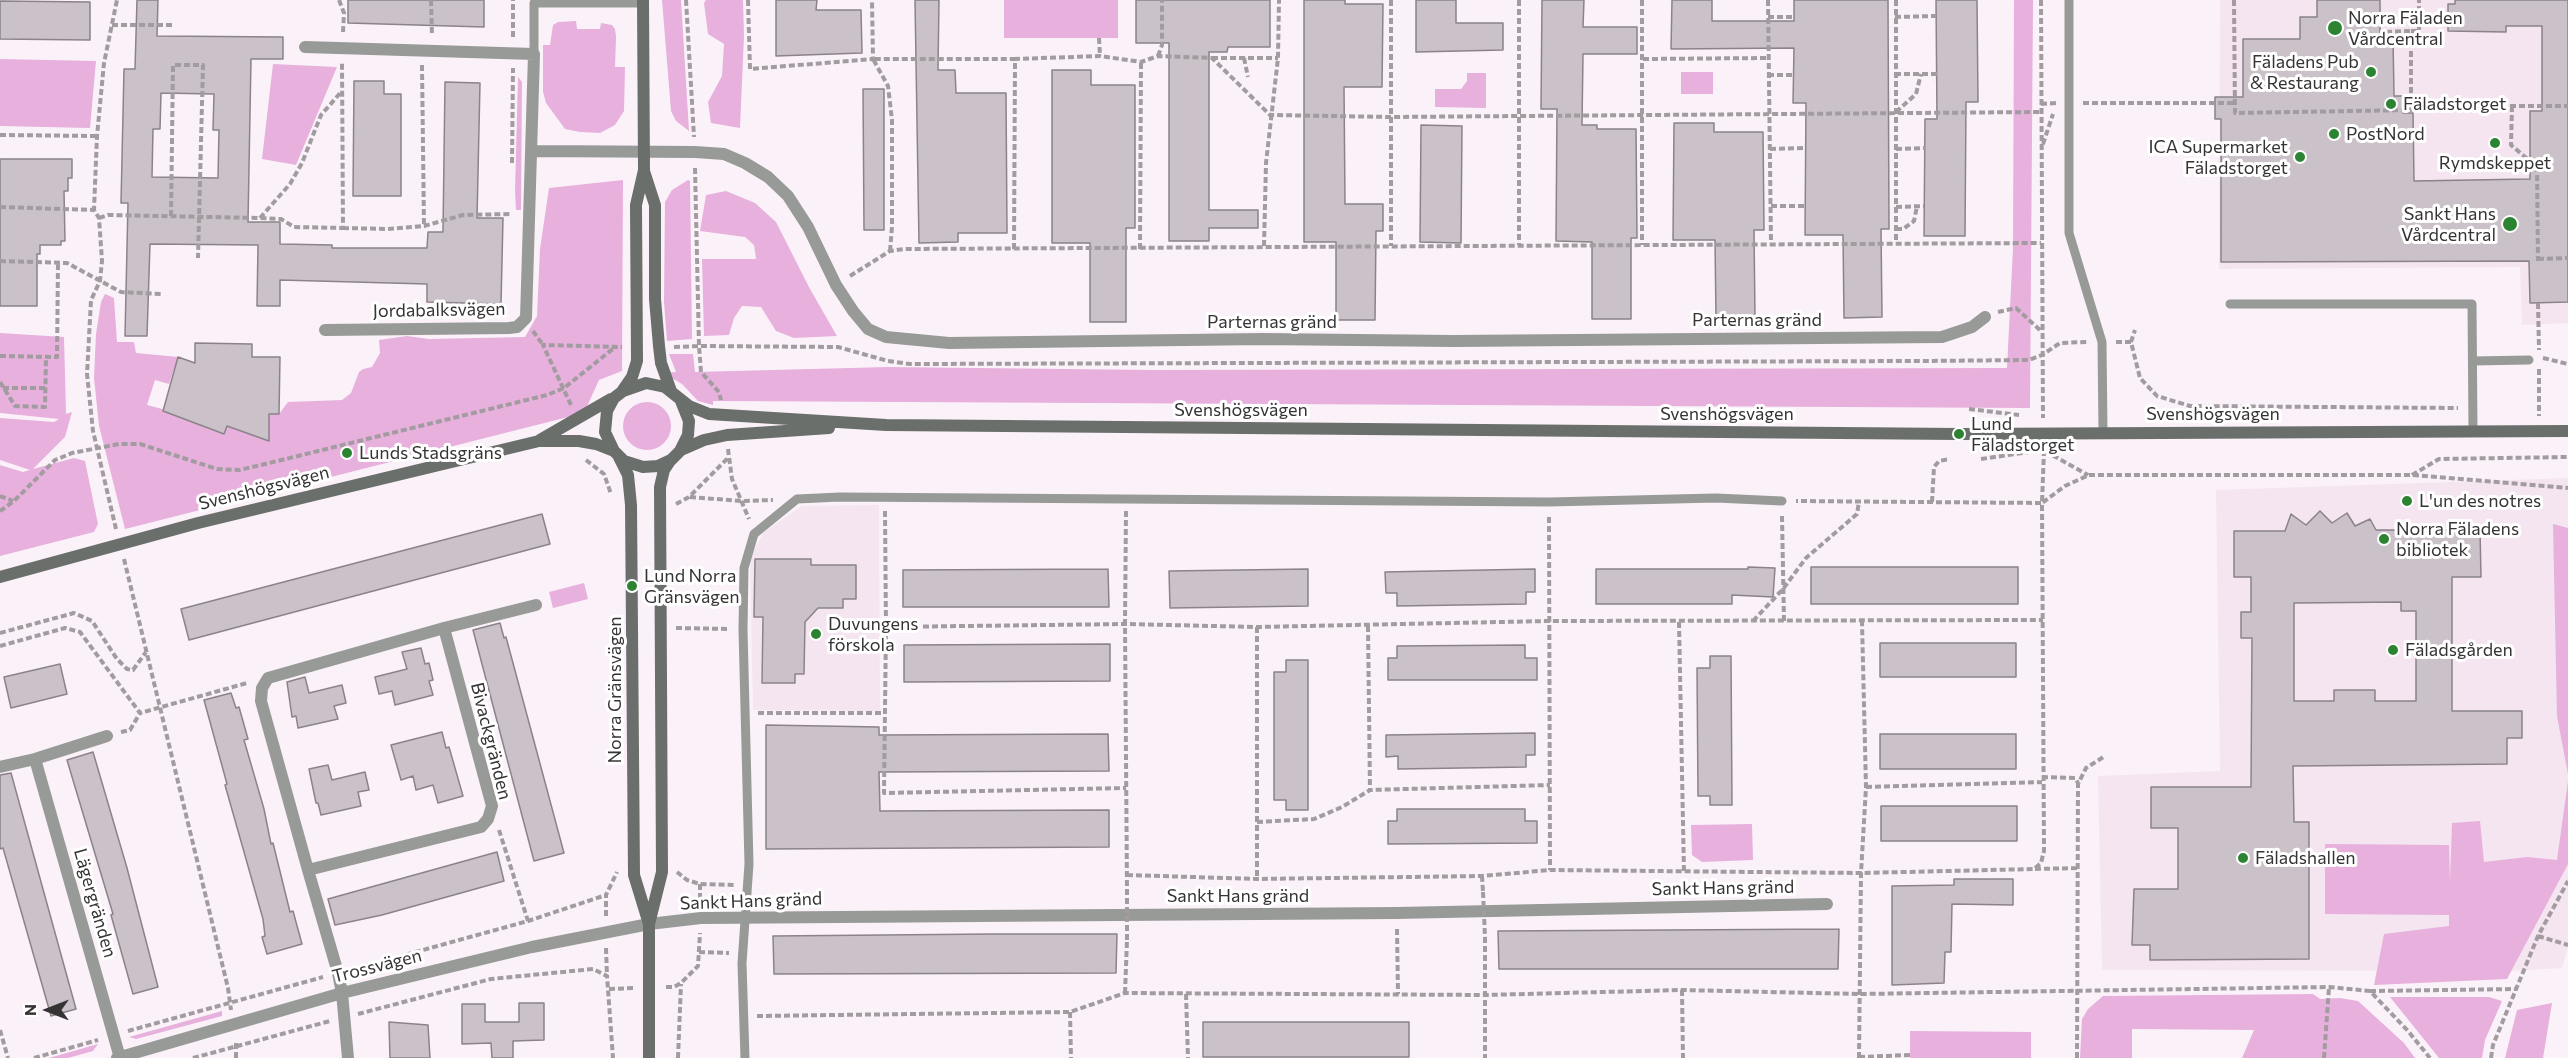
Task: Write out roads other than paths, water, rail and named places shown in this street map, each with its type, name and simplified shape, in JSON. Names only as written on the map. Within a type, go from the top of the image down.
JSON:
[{"type":"main road","points":[[616,454],[607,439],[604,424],[607,411],[633,377],[637,360],[636,205],[644,170],[643,2]]},
{"type":"main road","points":[[644,170],[655,205],[655,299],[659,346],[661,363],[671,391]]},
{"type":"main road","name":"Svenshögsvägen","points":[[539,441],[601,407],[621,392],[646,383],[658,384],[698,412],[709,414],[886,425],[2044,433],[2568,431]]},
{"type":"main road","name":"Svenshögsvägen","points":[[0,577],[198,523],[539,441],[579,441],[596,444],[634,466],[658,466],[671,460],[686,443],[689,426],[687,412],[681,401]]},
{"type":"main road","name":"Svenshögsvägen","points":[[680,451],[704,440],[726,435],[886,425]]},
{"type":"main road","name":"Norra Gränsvägen","points":[[616,454],[628,475],[631,505],[634,875],[649,924]]},
{"type":"main road","name":"Norra Gränsvägen","points":[[649,1058],[649,924],[662,872],[660,486],[664,470],[671,460]]},
{"type":"street","points":[[305,47],[534,54]]},
{"type":"street","name":"Jordabalksvägen","points":[[325,330],[517,327],[526,318],[534,54]]},
{"type":"street","points":[[531,151],[644,153]]},
{"type":"street","name":"Parternas gränd","points":[[644,153],[724,154],[768,177],[788,196],[808,227],[836,285],[853,311],[868,328],[886,337],[949,343],[1262,339],[1453,341],[1942,337],[1972,327],[1985,317]]},
{"type":"street","points":[[348,1058],[342,993],[261,701],[262,688],[268,678],[444,628],[536,605]]},
{"type":"street","name":"Bivackgränden","points":[[308,870],[481,827],[488,819],[492,806],[444,628]]},
{"type":"street","points":[[0,767],[35,759],[107,736]]},
{"type":"street","name":"Lägergränden","points":[[35,759],[119,1058]]},
{"type":"street","name":"Sankt Hans gränd","points":[[649,924],[701,918],[1397,913],[1827,904]]},
{"type":"street","name":"Trossvägen","points":[[119,1058],[342,993],[532,947],[649,924]]},
{"type":"lane","points":[[2069,0],[2069,233],[2102,342],[2103,432]]},
{"type":"lane","points":[[534,54],[534,3],[643,2]]},
{"type":"lane","points":[[2230,304],[2472,304],[2473,431]]},
{"type":"lane","points":[[2473,361],[2529,360]]},
{"type":"lane","points":[[746,1058],[743,953],[748,885],[744,568],[754,534],[796,499],[1550,502],[1716,498],[1782,501]]},
{"type":"place","name":"Norra Fäladen Vårdcentral","points":[[2335,28]]},
{"type":"place","name":"Fäladens Pub & Restaurang","points":[[2371,72]]},
{"type":"place","name":"Fäladstorget","points":[[2391,104]]},
{"type":"place","name":"PostNord","points":[[2334,134]]},
{"type":"place","name":"Rymdskeppet","points":[[2495,143]]},
{"type":"place","name":"ICA Supermarket Fäladstorget","points":[[2300,157]]},
{"type":"place","name":"Sankt Hans Vårdcentral","points":[[2510,224]]},
{"type":"place","name":"Lund Fäladstorget","points":[[1959,434]]},
{"type":"place","name":"Lunds Stadsgräns","points":[[347,453]]},
{"type":"place","name":"L'un des notres","points":[[2407,501]]},
{"type":"place","name":"Norra Fäladens bibliotek","points":[[2384,539]]},
{"type":"place","name":"Lund Norra Gränsvägen","points":[[632,586]]},
{"type":"place","name":"Duvungens förskola","points":[[816,634]]},
{"type":"place","name":"Fäladsgården","points":[[2393,650]]},
{"type":"place","name":"Fäladshallen","points":[[2243,858]]}]
